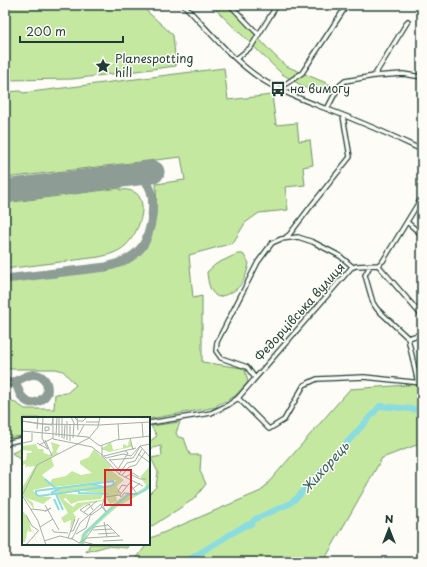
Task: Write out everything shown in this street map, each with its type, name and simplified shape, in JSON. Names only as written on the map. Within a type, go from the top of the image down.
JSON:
[{"type":"street","points":[[184,5],[236,60],[259,78],[293,96],[422,150]]},
{"type":"street","points":[[230,5],[258,34]]},
{"type":"street","points":[[236,60],[250,48],[276,5]]},
{"type":"street","points":[[278,89],[302,73],[346,5]]},
{"type":"street","points":[[374,76],[408,21]]},
{"type":"street","points":[[327,109],[339,86],[345,81],[374,76],[403,74],[422,77]]},
{"type":"street","points":[[255,378],[247,367],[222,358],[216,351],[217,342],[258,262],[272,243],[289,235],[350,157],[343,116]]},
{"type":"street","points":[[422,197],[378,266],[422,316]]},
{"type":"street","points":[[407,222],[422,235]]},
{"type":"street","points":[[281,239],[298,237],[313,242],[340,256],[353,267]]},
{"type":"street","name":"Федорцівська вулиця","points":[[150,423],[211,413],[228,405],[238,398],[344,275],[356,266],[378,266]]},
{"type":"street","points":[[238,398],[269,429],[284,420],[304,385],[317,379],[364,377],[420,383],[408,338],[377,309],[373,303],[365,275],[370,266]]},
{"type":"street","points":[[408,338],[422,334]]},
{"type":"street","points":[[5,446],[10,442],[22,439]]},
{"type":"green space","points":[[5,5],[140,5],[173,35],[176,66],[72,79],[5,80]]},
{"type":"green space","points":[[211,5],[228,5],[286,66],[331,85],[330,90],[322,93],[311,91],[282,74]]},
{"type":"green space","points":[[224,68],[228,100],[272,95],[276,125],[297,123],[299,141],[310,140],[313,165],[303,167],[305,185],[285,187],[288,210],[259,213],[245,223],[233,243],[189,255],[193,298],[202,296],[202,362],[242,368],[245,370],[248,382],[234,397],[217,405],[217,407],[150,419],[150,417],[22,417],[22,436],[5,438],[5,396],[25,409],[54,409],[55,394],[67,393],[76,385],[63,371],[56,369],[5,369],[5,282],[101,270],[118,265],[131,258],[141,250],[153,229],[157,201],[156,184],[185,180],[181,157],[5,178],[5,92],[20,91],[23,93]]},
{"type":"green space","points":[[120,188],[120,190],[131,191],[138,195],[141,202],[142,211],[136,230],[125,246],[113,253],[99,257],[5,269],[5,203]]},
{"type":"green space","points":[[237,254],[243,254],[249,263],[243,281],[236,289],[218,297],[211,290],[207,272],[216,264]]},
{"type":"green space","points":[[422,384],[422,443],[382,458],[326,557],[310,562],[134,562],[146,545],[150,545],[151,538],[261,491],[350,389]]},
{"type":"green space","points":[[180,422],[176,433],[178,437],[184,438],[190,455],[201,455],[200,471],[206,484],[194,499],[150,527],[150,493],[156,487],[158,472],[151,458],[162,456],[161,446],[150,449],[150,441],[157,436],[151,426]]},
{"type":"green space","points":[[22,448],[22,461],[12,453]]},
{"type":"green space","points":[[90,545],[128,545],[127,548],[107,546],[86,552]]},
{"type":"waterway","name":"Жихорець","points":[[185,562],[244,526],[251,524],[255,519],[289,504],[298,497],[380,406],[422,410]]},
{"type":"taxiway","points":[[5,279],[106,267],[121,262],[134,255],[141,248],[148,234],[151,224],[153,203],[149,186],[144,180],[127,175]]},
{"type":"taxiway","points":[[5,383],[16,383],[20,393],[26,401],[33,403],[42,399],[47,393],[46,383],[43,378],[39,376],[31,375],[12,382]]},
{"type":"runway","points":[[5,191],[153,172]]},
{"type":"place","name":"Planespotting hill","points":[[103,66]]},
{"type":"place","name":"на вимогу","points":[[278,89]]}]
